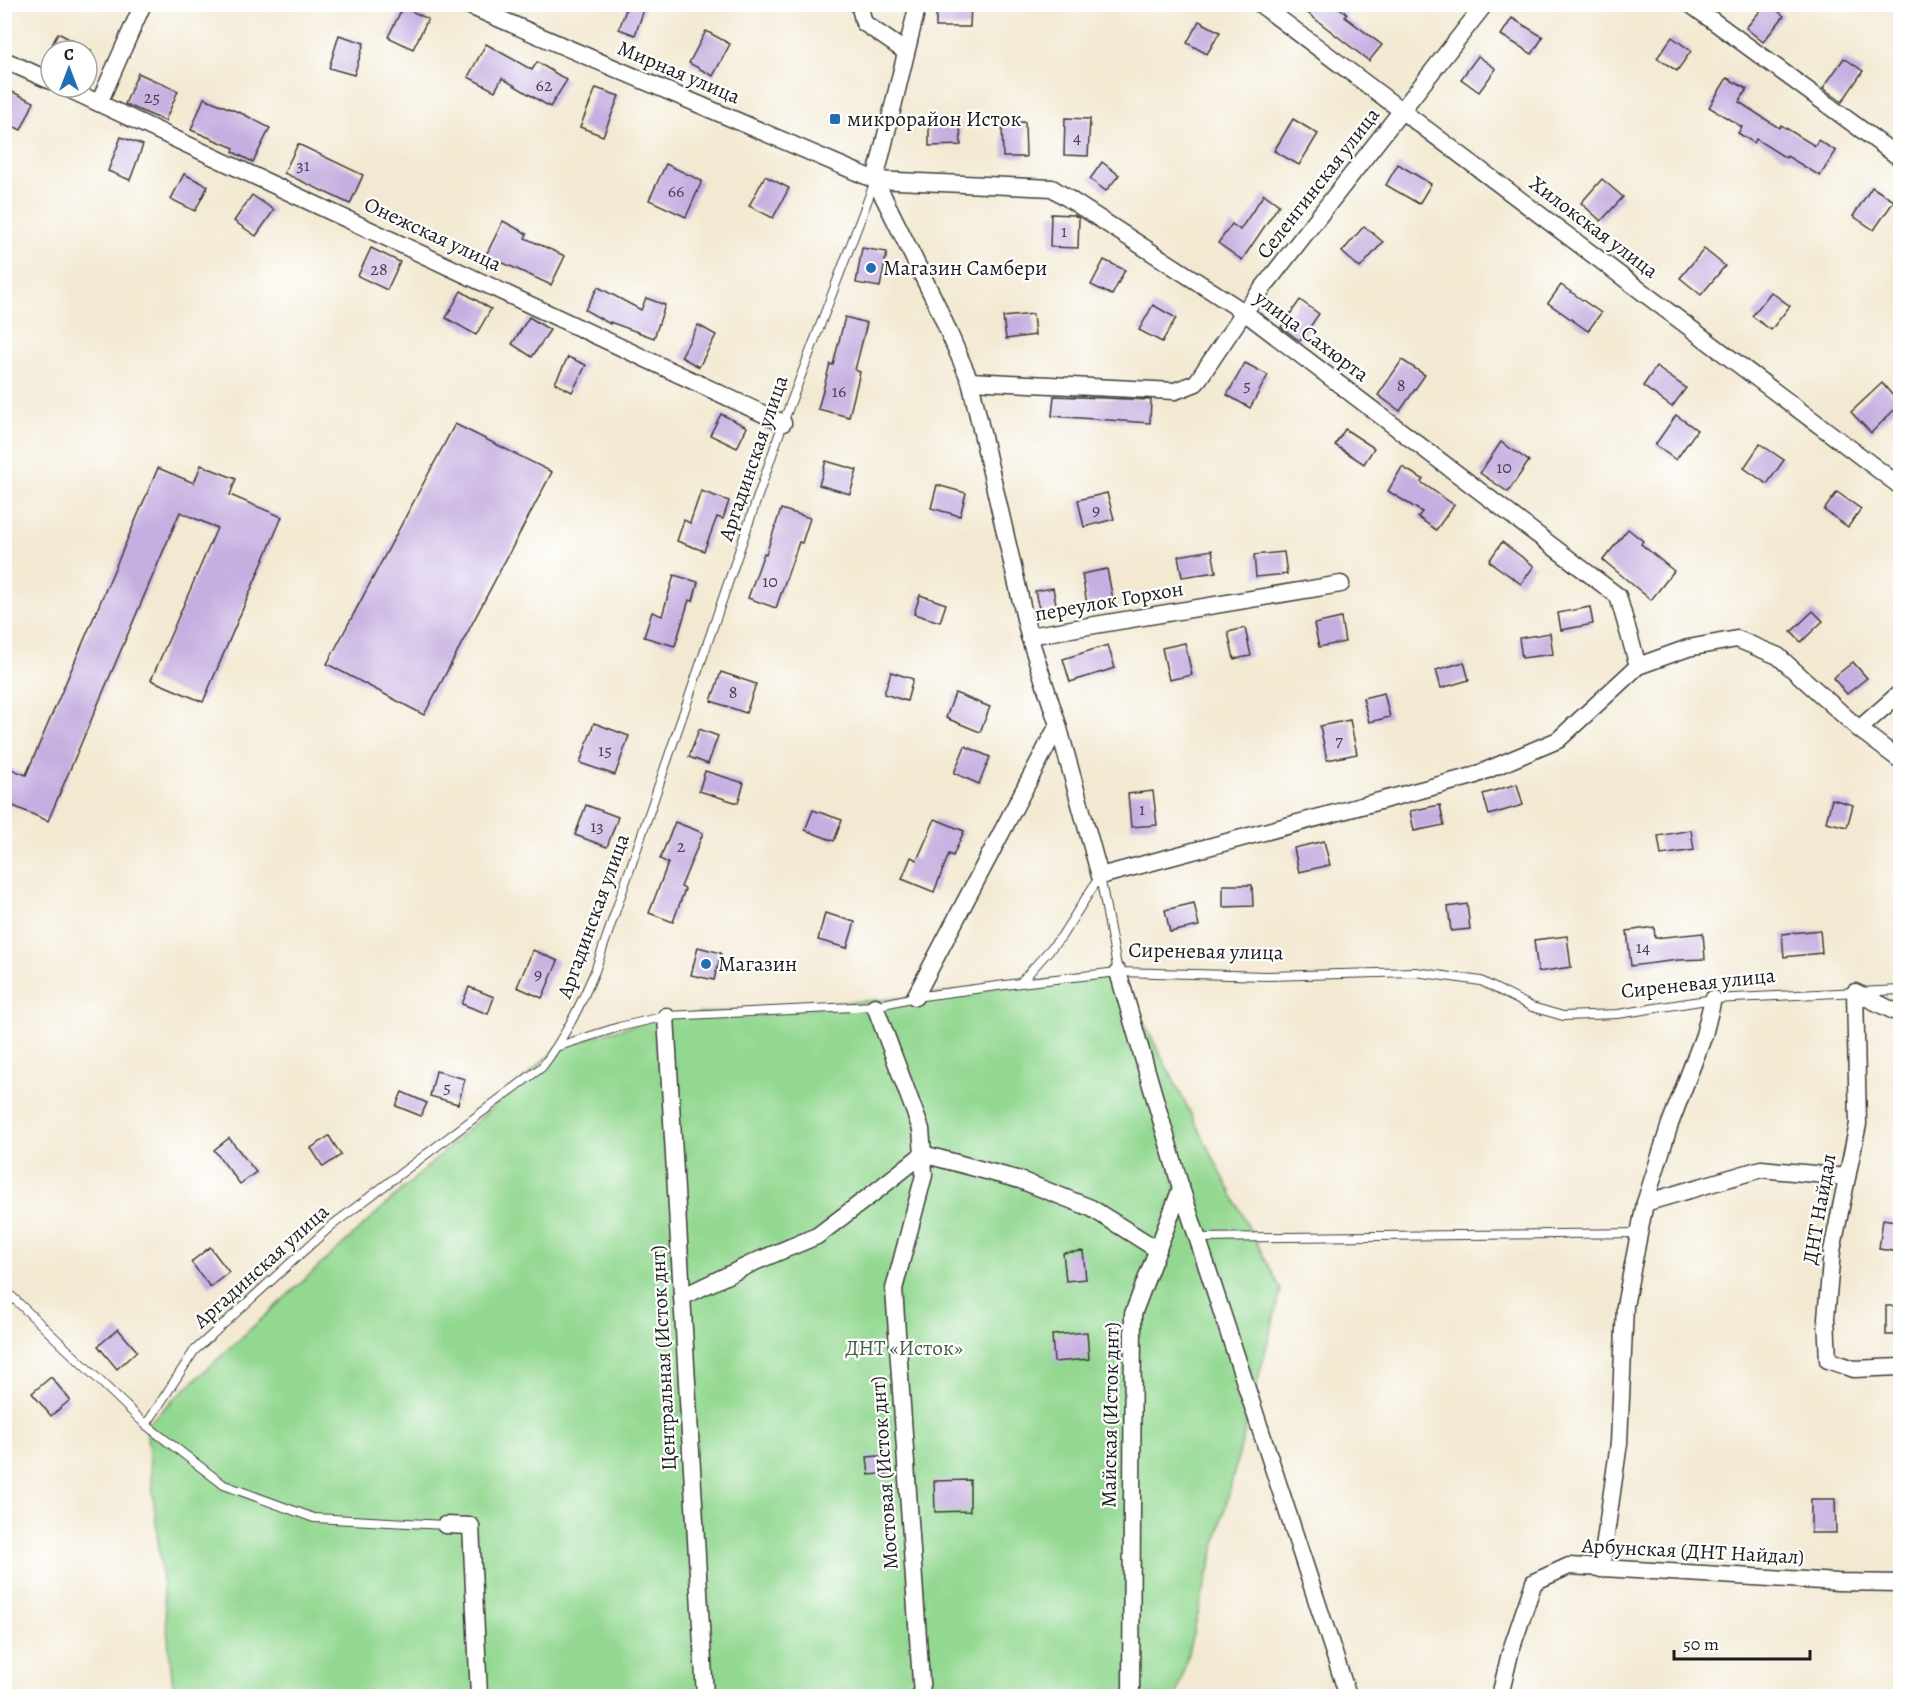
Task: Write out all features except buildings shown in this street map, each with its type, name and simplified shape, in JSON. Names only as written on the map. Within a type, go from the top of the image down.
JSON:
[{"type":"street","points":[[99,102],[143,4]]},
{"type":"street","name":"Мирная улица","points":[[465,4],[875,180]]},
{"type":"street","points":[[859,4],[864,23],[906,52]]},
{"type":"street","points":[[918,4],[875,180],[936,303],[970,381],[1029,636]]},
{"type":"street","name":"Хилокская улица","points":[[1260,4],[1900,486]]},
{"type":"street","name":"Селенгинская улица","points":[[970,381],[1175,391],[1196,383],[1244,312],[1485,4]]},
{"type":"street","points":[[1690,4],[1900,158]]},
{"type":"street","points":[[4,60],[39,76]]},
{"type":"street","name":"Онежская улица","points":[[92,99],[783,423]]},
{"type":"street","name":"улица Сахюрта","points":[[875,180],[1052,188],[1244,312],[1618,596],[1638,666]]},
{"type":"street","name":"переулок Горхон","points":[[1100,876],[1058,726],[1029,636],[1341,584]]},
{"type":"street","points":[[1100,876],[1473,776],[1558,740],[1638,666],[1688,648],[1737,639],[1778,656],[1859,729],[1900,760]]},
{"type":"street","points":[[1859,729],[1900,693]]},
{"type":"street","points":[[915,997],[1058,726]]},
{"type":"street","points":[[1118,972],[1181,1188],[1348,1696]]},
{"type":"street","points":[[1855,992],[1900,1014]]},
{"type":"street","name":"ДНТ Найдал","points":[[1855,992],[1858,1124],[1832,1251],[1826,1318],[1828,1360],[1854,1369],[1900,1368]]},
{"type":"street","points":[[1601,1569],[1619,1443],[1625,1306],[1646,1203],[1670,1124],[1704,1035],[1713,999]]},
{"type":"street","name":"Мостовая (Исток днт)","points":[[875,1006],[921,1129],[923,1154],[924,1175],[894,1288],[922,1696]]},
{"type":"street","name":"Центральная (Исток днт)","points":[[666,1016],[705,1696]]},
{"type":"street","points":[[682,1297],[757,1261],[817,1236],[923,1154],[1020,1180],[1091,1208],[1158,1250]]},
{"type":"street","points":[[1646,1203],[1761,1169],[1847,1177]]},
{"type":"street","name":"Майская (Исток днт)","points":[[1131,1696],[1133,1314],[1181,1188]]},
{"type":"street","points":[[445,1525],[471,1526],[480,1696]]},
{"type":"street","name":"Арбунская (ДНТ Найдал)","points":[[1500,1696],[1510,1653],[1534,1582],[1569,1566],[1900,1584]]},
{"type":"lane","name":"Аргадинская улица","points":[[146,1425],[194,1351],[211,1335],[331,1226],[542,1067],[559,1046],[577,1013],[595,971],[783,423],[875,180]]},
{"type":"lane","points":[[1020,983],[1061,937],[1100,876]]},
{"type":"lane","name":"Сиреневая улица","points":[[1100,876],[1118,972],[1267,976],[1414,972],[1481,981],[1532,1008],[1563,1016],[1618,1014],[1713,999],[1900,990]]},
{"type":"lane","points":[[559,1046],[619,1027],[666,1016],[875,1006],[915,997],[1118,972]]},
{"type":"lane","points":[[1198,1238],[1640,1233]]},
{"type":"lane","points":[[4,1289],[146,1425],[224,1485],[314,1518],[445,1525]]},
{"type":"green space","name":"ДНТ «Исток»","points":[[1118,972],[1281,1290],[1177,1696],[174,1696],[146,1425],[559,1046],[666,1016],[915,997]]},
{"type":"place","name":"микрорайон Исток","points":[[835,119]]},
{"type":"place","name":"Магазин Самбери","points":[[871,268]]},
{"type":"place","name":"Магазин","points":[[706,964]]}]
